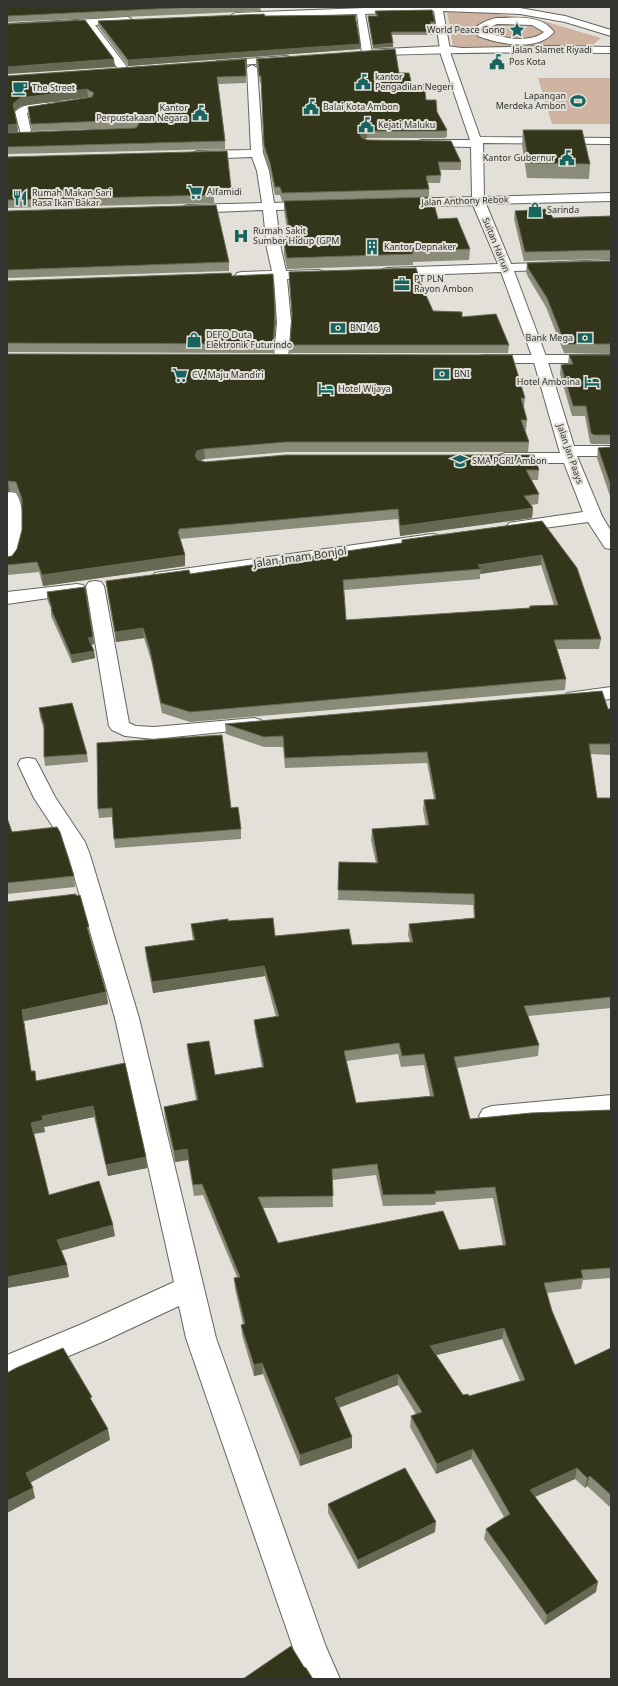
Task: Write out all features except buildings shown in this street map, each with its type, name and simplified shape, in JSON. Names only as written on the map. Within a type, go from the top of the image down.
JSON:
[{"type":"street","points":[[441,9],[361,14],[224,18],[441,9],[522,9],[565,19],[611,33]]},
{"type":"street","name":"Sultan Hairun","points":[[441,9],[446,52],[477,142],[478,201],[506,267],[540,359]]},
{"type":"street","name":"Jalan Slamet Riyadi","points":[[361,14],[364,24],[359,56],[462,51],[609,47]]},
{"type":"street","points":[[7,27],[136,19],[91,26],[7,31]]},
{"type":"street","points":[[510,20],[522,21],[541,25],[548,29],[549,32],[543,37],[528,40],[500,40],[482,34],[479,28],[487,24],[510,20]]},
{"type":"street","points":[[91,26],[98,38],[117,58],[124,73]]},
{"type":"street","points":[[297,61],[252,68],[210,68],[297,61]]},
{"type":"street","points":[[252,68],[258,153],[263,171],[274,250],[280,275],[284,322],[281,358]]},
{"type":"street","points":[[13,136],[30,136],[21,112],[26,109],[65,104]]},
{"type":"street","points":[[414,143],[611,141]]},
{"type":"street","points":[[187,156],[258,153]]},
{"type":"street","name":"Jalan Anthony Rebok","points":[[393,203],[611,197]]},
{"type":"street","points":[[174,210],[323,205]]},
{"type":"street","points":[[373,272],[611,264]]},
{"type":"street","points":[[233,276],[328,274]]},
{"type":"street","points":[[265,358],[296,358]]},
{"type":"street","points":[[469,359],[611,359]]},
{"type":"street","name":"Jalan Jan Paays","points":[[540,359],[569,455],[593,516],[611,544]]},
{"type":"street","points":[[492,458],[569,455],[611,451]]},
{"type":"street","points":[[7,561],[14,540],[13,509],[10,497]]},
{"type":"street","points":[[498,530],[593,516]]},
{"type":"street","name":"Jalan Imam Bonjol","points":[[142,580],[451,536]]},
{"type":"street","points":[[7,598],[102,585],[119,726],[132,732],[154,733],[273,723]]},
{"type":"street","points":[[557,698],[611,693]]},
{"type":"street","points":[[28,764],[46,798],[74,842],[80,895],[127,1018],[201,1338],[311,1653],[323,1679]]},
{"type":"street","points":[[492,1116],[611,1105]]},
{"type":"street","points":[[7,1369],[92,1333],[189,1288]]},
{"type":"shaded area","points":[[447,12],[490,13],[540,20],[601,38],[591,46],[453,47]]},
{"type":"shaded area","name":"Lapangan Merdeka Ambon","points":[[538,78],[611,78],[611,124],[552,124]]},
{"type":"place","name":"World Peace Gong","points":[[517,30]]},
{"type":"place","name":"Pos Kota","points":[[497,62]]},
{"type":"place","name":"kantor Pengadilan Negeri","points":[[363,82]]},
{"type":"place","name":"The Street","points":[[20,88]]},
{"type":"place","name":"Lapangan Merdeka Ambon","points":[[578,101]]},
{"type":"place","name":"Balai Kota Ambon","points":[[311,107]]},
{"type":"place","name":"Kantor Perpustakaan Negara","points":[[200,113]]},
{"type":"place","name":"Kejati Maluku","points":[[366,125]]},
{"type":"place","name":"Kantor Gubernur","points":[[567,158]]},
{"type":"place","name":"Alfamidi","points":[[195,192]]},
{"type":"place","name":"Rumah Makan Sari Rasa Ikan Bakar","points":[[20,198]]},
{"type":"place","name":"Sarinda","points":[[535,210]]},
{"type":"place","name":"Rumah Sakit Sumber Hidup (GPM","points":[[241,236]]},
{"type":"place","name":"Kantor Depnaker","points":[[372,247]]},
{"type":"place","name":"PT PLN Rayon Ambon","points":[[402,284]]},
{"type":"place","name":"BNI 46","points":[[338,328]]},
{"type":"place","name":"Bank Mega","points":[[585,338]]},
{"type":"place","name":"DEFO Duta Elektronik Futurindo","points":[[194,340]]},
{"type":"place","name":"BNI","points":[[442,374]]},
{"type":"place","name":"CV. Maju Mandiri","points":[[180,375]]},
{"type":"place","name":"Hotel Amboina","points":[[592,382]]},
{"type":"place","name":"Hotel Wijaya","points":[[326,389]]},
{"type":"place","name":"SMA PGRI Ambon","points":[[460,461]]}]
